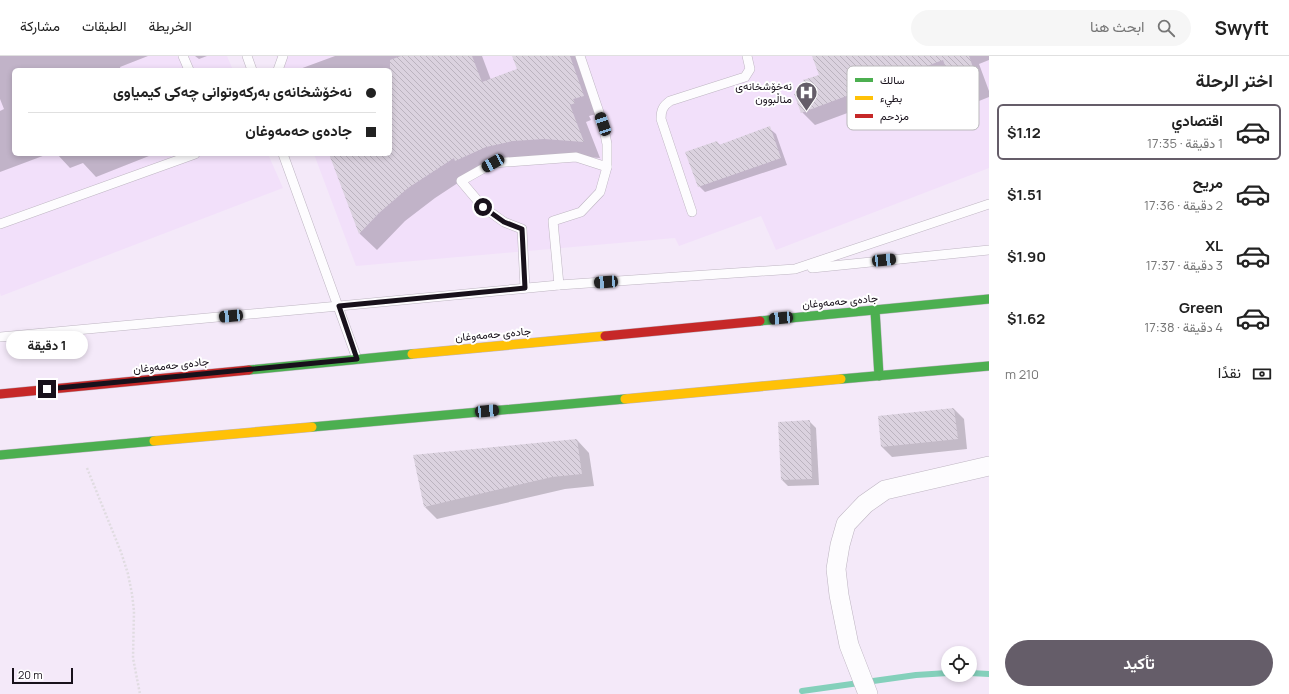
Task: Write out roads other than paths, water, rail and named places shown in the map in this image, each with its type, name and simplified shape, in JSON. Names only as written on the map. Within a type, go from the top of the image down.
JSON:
[{"type":"main road","name":"جادەی حەمەوغان","points":[[0,394],[989,299]]},
{"type":"main road","points":[[875,310],[879,376]]},
{"type":"main road","points":[[0,456],[989,366]]},
{"type":"street","points":[[868,694],[849,645],[839,595],[836,569],[846,524],[865,504],[885,490],[989,466]]},
{"type":"lane","points":[[183,56],[187,68]]},
{"type":"lane","points":[[247,56],[251,68]]},
{"type":"lane","points":[[279,68],[283,56]]},
{"type":"lane","points":[[559,284],[553,221],[581,212],[600,192],[607,167],[607,144],[603,124],[580,56]]},
{"type":"lane","points":[[692,212],[661,119],[661,111],[670,101],[745,77],[750,69],[747,56]]},
{"type":"lane","points":[[0,224],[190,156]]},
{"type":"lane","points":[[284,156],[357,359]]},
{"type":"lane","points":[[525,288],[522,229],[504,222],[483,207],[461,181],[493,163],[576,157],[607,167]]},
{"type":"lane","points":[[795,269],[989,204]]},
{"type":"lane","points":[[0,337],[559,284],[795,269],[989,250]]},
{"type":"waterway","points":[[802,691],[916,675],[941,673]]},
{"type":"waterway","points":[[977,673],[989,674]]},
{"type":"place","name":"نەخۆشخانەی مناڵبوون","points":[[807,112]]}]
